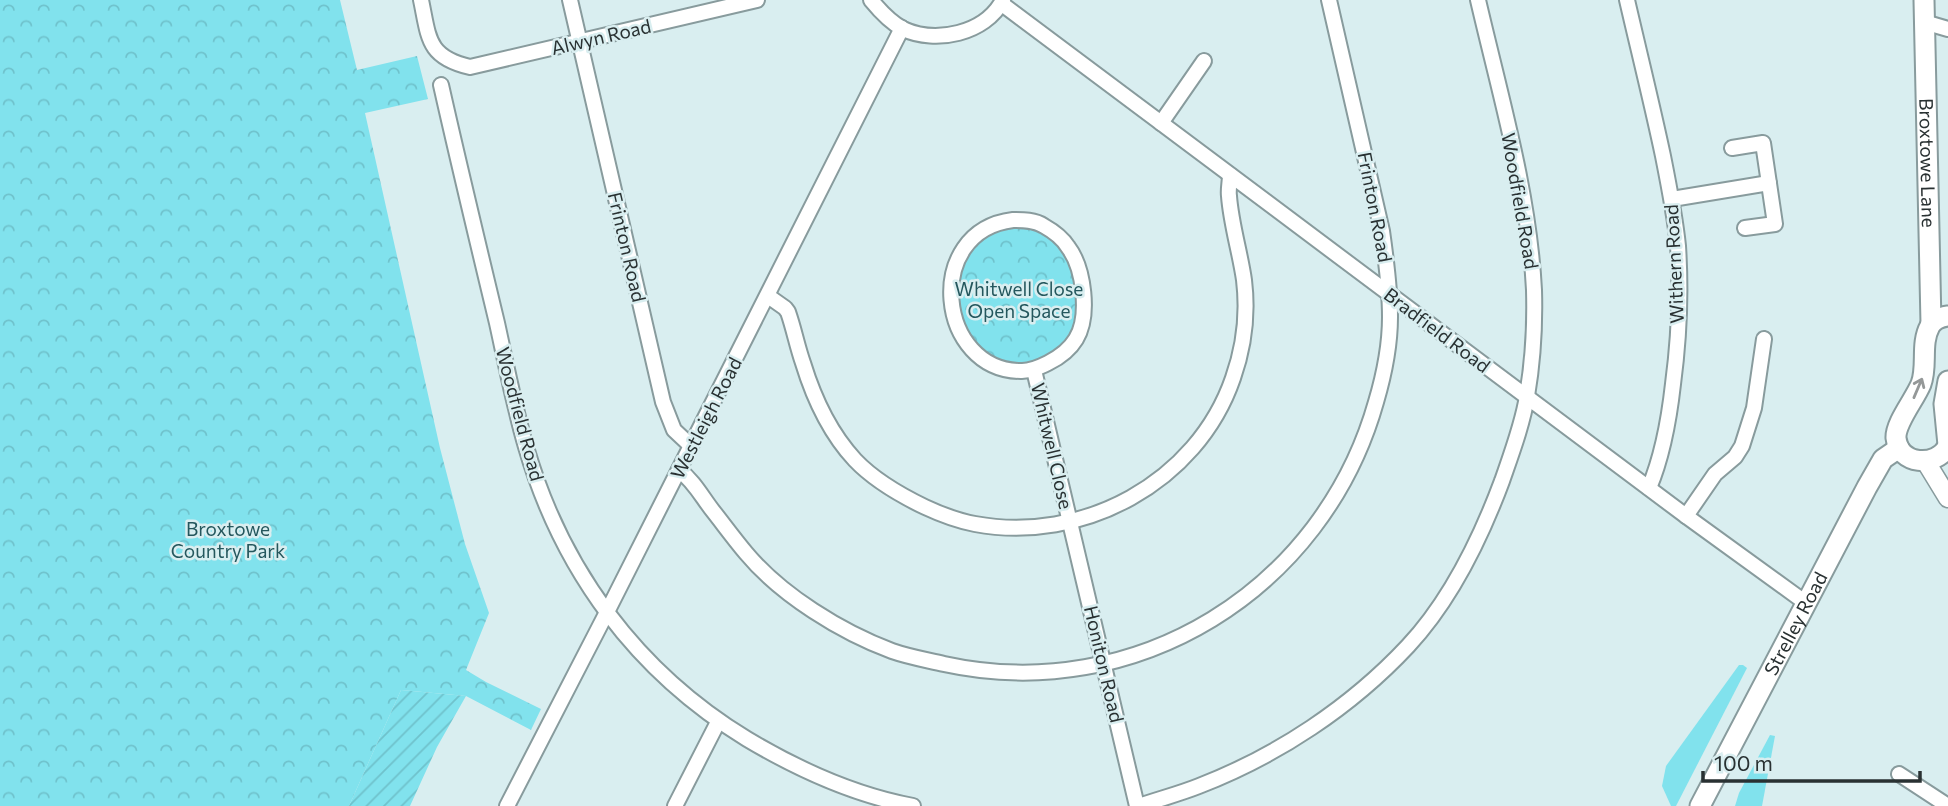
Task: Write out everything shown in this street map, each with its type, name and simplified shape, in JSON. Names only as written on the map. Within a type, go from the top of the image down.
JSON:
[{"type":"main road","name":"Broxtowe Lane","points":[[1899,448],[1897,429],[1922,382],[1925,342],[1939,320],[1924,0]]},
{"type":"main road","points":[[1899,448],[1906,456],[1926,462],[1941,456],[1948,446],[1944,404],[1948,381]]},
{"type":"main road","name":"Strelley Road","points":[[1700,806],[1872,478],[1883,459],[1899,448]]},
{"type":"street","name":"Alwyn Road","points":[[421,0],[432,45],[438,54],[446,60],[470,67],[757,0]]},
{"type":"street","name":"Frinton Road","points":[[570,0],[663,402],[674,430],[690,445]]},
{"type":"street","points":[[871,0],[883,15],[902,28],[921,35],[938,37],[968,30],[989,18],[1003,2]]},
{"type":"street","name":"Frinton Road","points":[[679,470],[693,483],[747,555],[764,573],[818,614],[867,640],[913,657],[970,670],[1041,673],[1103,664],[1152,650],[1225,612],[1276,571],[1320,520],[1342,485],[1376,402],[1386,355],[1390,318],[1382,231],[1329,0]]},
{"type":"street","name":"Woodfield Road","points":[[1138,806],[1208,782],[1297,737],[1360,692],[1408,645],[1432,615],[1454,582],[1487,520],[1511,456],[1527,398],[1534,324],[1534,292],[1530,239],[1522,191],[1478,0]]},
{"type":"street","name":"Withern Road","points":[[1628,0],[1672,199],[1678,266],[1677,355],[1670,413],[1660,463],[1649,488]]},
{"type":"street","name":"Bradfield Road","points":[[1003,2],[1388,294],[1806,603]]},
{"type":"street","points":[[1924,22],[1948,29]]},
{"type":"street","name":"Westleigh Road","points":[[507,806],[902,28]]},
{"type":"street","points":[[1161,124],[1204,61]]},
{"type":"street","name":"Woodfield Road","points":[[441,85],[525,446],[557,530],[606,614],[654,668],[718,722],[797,767],[862,793],[914,806]]},
{"type":"street","points":[[1732,148],[1763,143],[1774,224],[1745,228]]},
{"type":"street","points":[[768,296],[788,312],[817,403],[835,436],[857,462],[885,485],[905,498],[973,524],[1036,528],[1070,522],[1138,495],[1154,484],[1192,449],[1212,422],[1224,399],[1240,353],[1246,307],[1229,195],[1230,175]]},
{"type":"street","points":[[1672,199],[1769,183]]},
{"type":"street","name":"Whitwell Close","points":[[1028,220],[1043,225],[1069,248],[1082,283],[1084,311],[1077,338],[1054,360],[1034,370],[1012,370],[986,362],[969,347],[954,316],[951,281],[961,250],[972,237],[1000,221],[1028,220]]},
{"type":"street","points":[[1686,516],[1715,474],[1735,457],[1742,446],[1754,408],[1763,339]]},
{"type":"street","name":"Whitwell Close","points":[[1034,370],[1070,522]]},
{"type":"street","points":[[1926,462],[1948,498]]},
{"type":"street","name":"Honiton Road","points":[[1070,522],[1138,806]]},
{"type":"street","points":[[675,806],[718,722]]},
{"type":"street","points":[[1899,774],[1948,806]]},
{"type":"green space","name":"Broxtowe Country Park","points":[[0,0],[340,0],[357,70],[417,56],[428,99],[365,113],[440,448],[465,544],[489,613],[466,670],[541,709],[531,730],[466,696],[401,690],[349,806],[0,806]]},
{"type":"green space","name":"Whitwell Close Open Space","points":[[1007,226],[1033,230],[1056,243],[1067,260],[1076,288],[1075,321],[1070,335],[1061,347],[1033,362],[1008,364],[986,354],[969,336],[959,308],[957,284],[966,253],[980,239]]},
{"type":"green space","points":[[1739,665],[1747,668],[1676,806],[1671,806],[1662,786],[1666,766]]},
{"type":"green space","points":[[401,690],[466,696],[437,747],[410,806],[349,806]]},
{"type":"green space","points":[[1770,735],[1775,736],[1762,806],[1735,806],[1739,793]]}]
